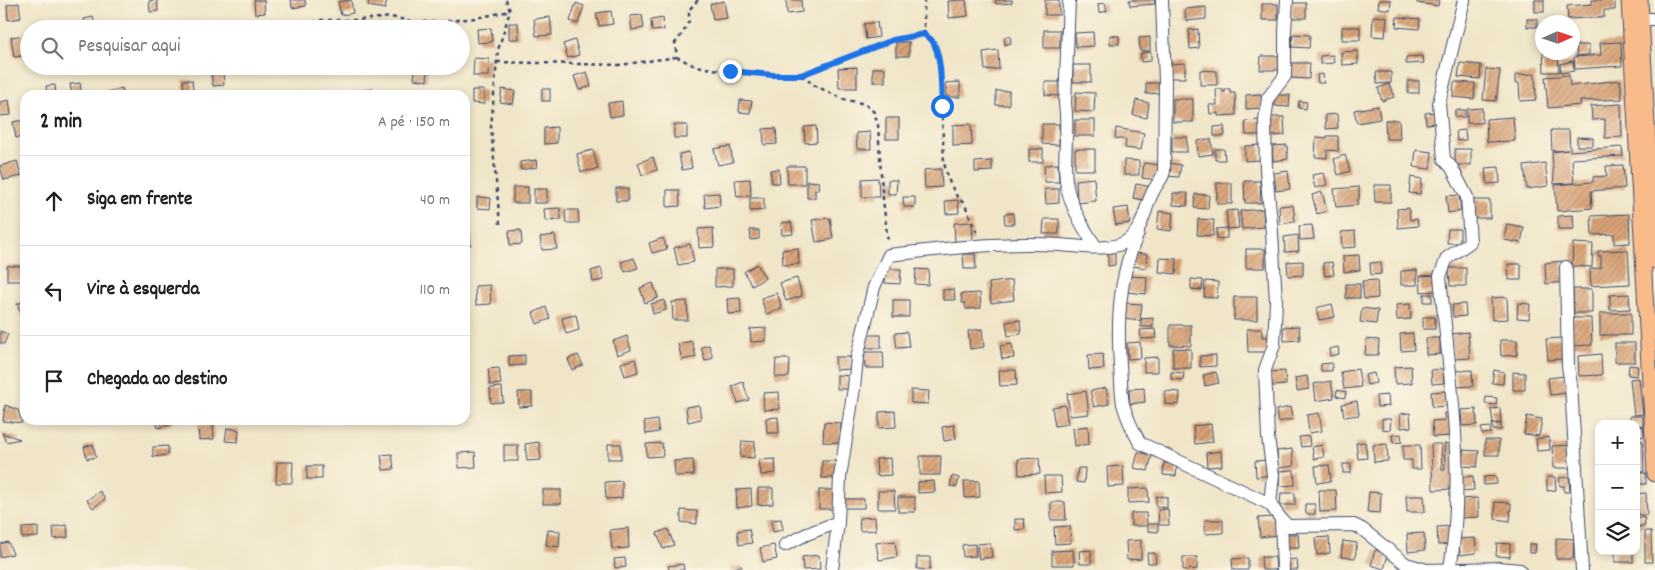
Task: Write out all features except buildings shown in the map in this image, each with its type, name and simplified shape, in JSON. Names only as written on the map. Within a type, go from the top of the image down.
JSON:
[{"type":"main road","points":[[1630,0],[1642,19]]},
{"type":"main road","points":[[1640,0],[1642,19],[1639,78],[1646,207],[1655,474]]},
{"type":"main road","points":[[1646,207],[1655,261]]},
{"type":"street","points":[[1069,0],[1065,104],[1067,116],[1066,181],[1072,203],[1086,234],[1096,247]]},
{"type":"street","points":[[1162,0],[1165,82],[1164,172],[1161,181],[1155,188],[1129,254],[1122,281],[1119,309],[1118,345],[1123,404],[1130,425],[1140,443],[1270,504],[1288,526],[1354,525],[1362,529],[1406,564],[1427,570],[1498,568],[1520,570]]},
{"type":"street","points":[[1270,504],[1273,475],[1268,437],[1265,370],[1274,345],[1276,301],[1266,170],[1265,122],[1268,98],[1286,76],[1285,31],[1287,0]]},
{"type":"street","points":[[1450,569],[1457,512],[1457,452],[1440,276],[1447,258],[1470,242],[1467,197],[1452,168],[1444,159],[1439,103],[1464,0]]},
{"type":"street","points":[[832,570],[838,522],[840,477],[854,388],[856,358],[874,287],[889,255],[958,246],[1030,243],[1096,247],[1114,246],[1127,241],[1142,224]]},
{"type":"street","points":[[1566,266],[1568,366],[1571,385],[1582,570]]},
{"type":"street","points":[[1281,519],[1283,570]]},
{"type":"street","points":[[785,545],[838,522]]},
{"type":"path","points":[[500,224],[491,127],[498,50],[510,11],[506,0]]},
{"type":"path","points":[[677,57],[675,43],[684,33],[689,21],[689,10],[698,0]]},
{"type":"path","points":[[924,0],[924,34],[933,42],[940,68],[946,173],[956,195],[970,213],[983,246]]},
{"type":"path","points":[[457,20],[510,11]]},
{"type":"path","points":[[318,20],[360,20],[391,17],[405,20]]},
{"type":"path","points":[[497,62],[619,65],[677,57],[693,65],[711,69],[773,75],[801,75],[893,40],[924,34]]},
{"type":"path","points":[[801,75],[814,85],[843,99],[865,104],[874,112],[878,124],[882,190],[889,255]]},
{"type":"route","points":[[730,71],[773,75],[801,75],[893,40],[924,34],[933,42],[937,54],[940,68],[942,106]]}]
